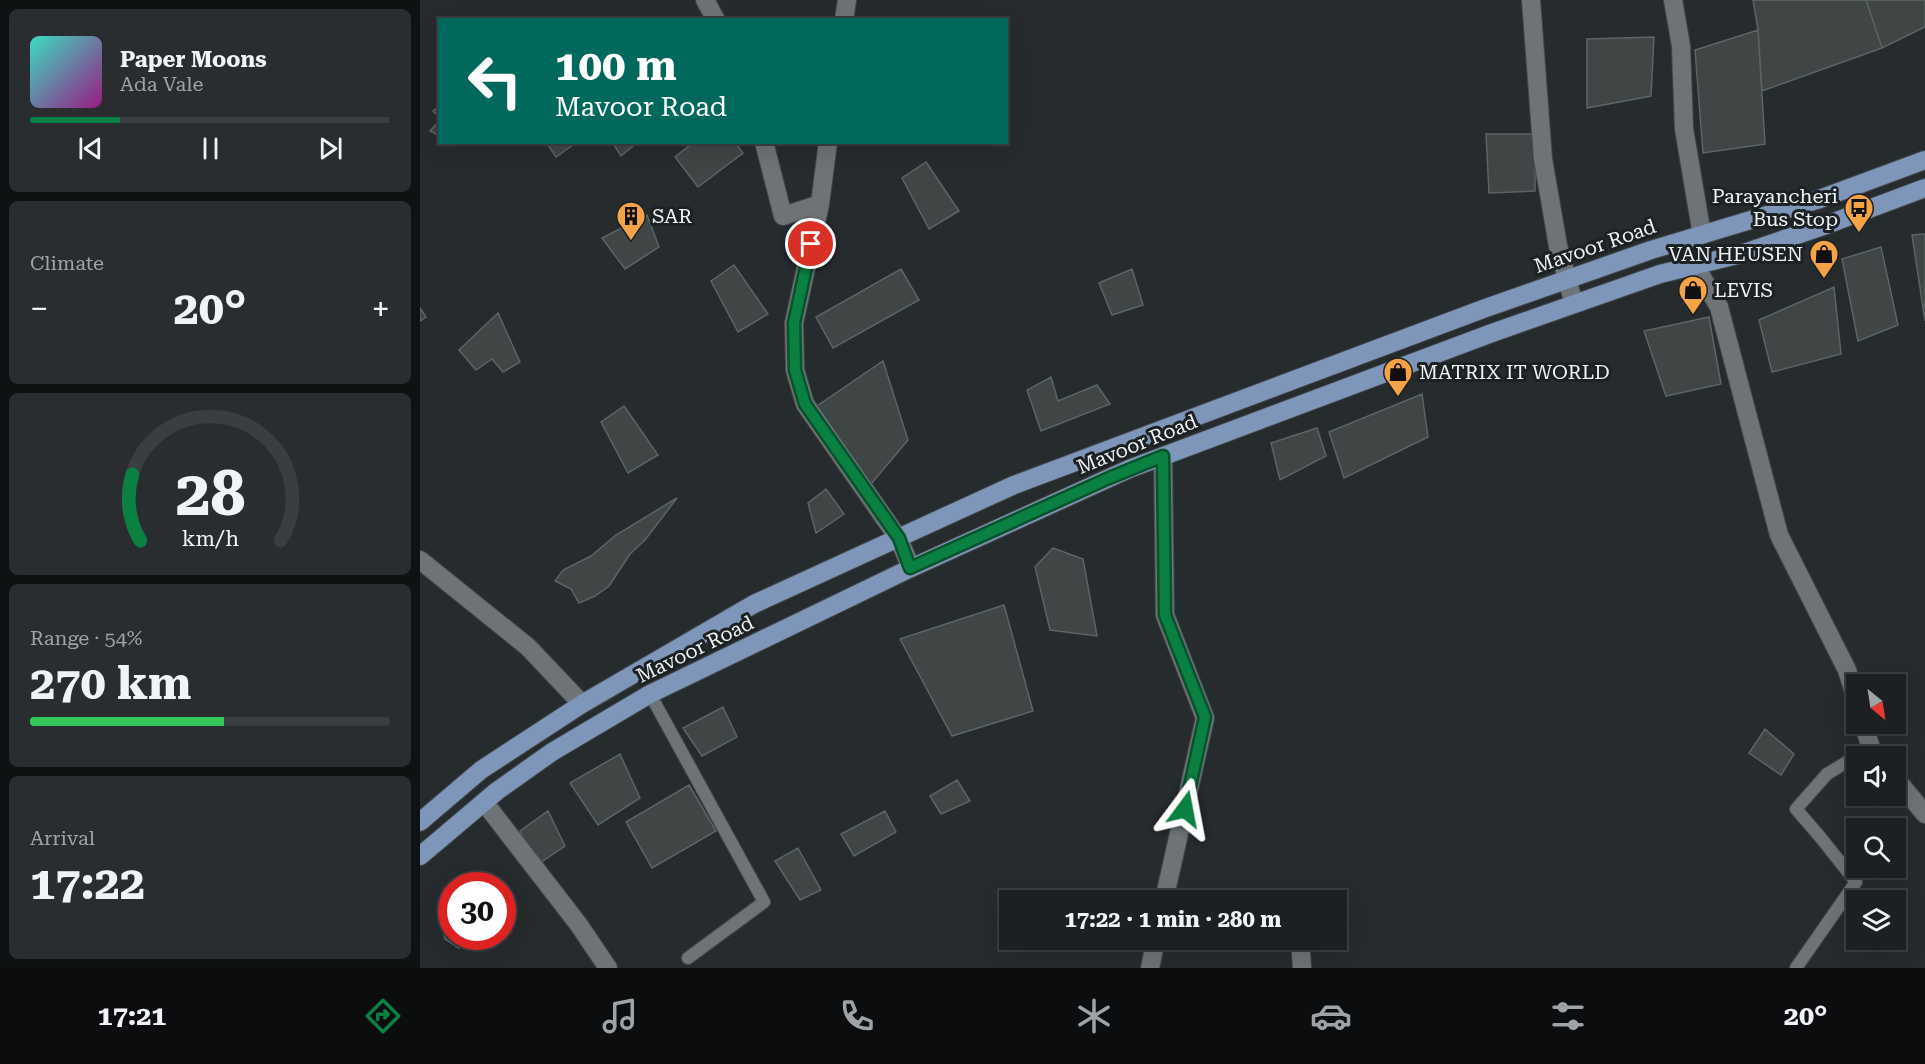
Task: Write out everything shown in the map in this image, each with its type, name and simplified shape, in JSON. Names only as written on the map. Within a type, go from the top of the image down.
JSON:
[{"type":"main road","name":"Mavoor Road","points":[[420,822],[481,770],[582,704],[754,604],[1014,485],[1567,279],[1651,250],[1817,200],[1925,160]]},
{"type":"main road","name":"Mavoor Road","points":[[420,856],[484,802],[552,752],[651,694],[910,568],[1119,473],[1574,304],[1660,274],[1740,254],[1925,188]]},
{"type":"street","points":[[705,0],[715,18]]},
{"type":"street","points":[[844,18],[847,0]]},
{"type":"street","points":[[1531,0],[1543,159],[1558,246],[1574,304]]},
{"type":"street","points":[[1673,0],[1681,46],[1684,129],[1702,235]]},
{"type":"street","points":[[765,144],[783,216],[820,204]]},
{"type":"street","points":[[828,144],[820,204],[794,323],[795,370],[805,404],[899,538],[910,568]]},
{"type":"street","points":[[1695,265],[1719,307],[1779,535],[1848,674]]},
{"type":"street","points":[[1163,456],[1165,615],[1205,717],[1166,890]]},
{"type":"street","points":[[420,560],[528,647],[582,704]]},
{"type":"street","points":[[1906,791],[1925,814]]},
{"type":"street","points":[[484,802],[579,925],[608,968]]},
{"type":"street","points":[[1149,968],[1153,950]]},
{"type":"street","points":[[1301,950],[1302,968]]},
{"type":"lane","points":[[651,694],[764,902],[688,958]]},
{"type":"lane","points":[[1796,968],[1856,882],[1796,809],[1827,774],[1846,764]]},
{"type":"building","points":[[1753,0],[1866,0],[1882,48],[1762,91],[1758,30]]},
{"type":"building","points":[[1866,0],[1925,0],[1925,27],[1882,48]]},
{"type":"building","points":[[1758,30],[1765,144],[1703,153],[1695,50]]},
{"type":"building","points":[[1654,37],[1651,96],[1587,108],[1587,39]]},
{"type":"building","points":[[438,122],[438,135],[430,131]]},
{"type":"building","points":[[1486,134],[1535,134],[1535,191],[1489,193]]},
{"type":"building","points":[[547,144],[574,144],[556,157]]},
{"type":"building","points":[[613,144],[636,144],[621,156]]},
{"type":"building","points":[[691,144],[736,144],[743,153],[698,187],[675,157]]},
{"type":"building","points":[[926,162],[959,211],[929,229],[902,178]]},
{"type":"building","name":"SAR","points":[[647,215],[659,247],[625,269],[602,238]]},
{"type":"building","points":[[1925,234],[1925,321],[1912,235]]},
{"type":"building","points":[[1881,247],[1898,325],[1858,341],[1842,259]]},
{"type":"building","points":[[734,265],[768,314],[738,332],[711,281]]},
{"type":"building","points":[[901,269],[919,300],[833,348],[816,317]]},
{"type":"building","points":[[1132,269],[1143,305],[1112,315],[1099,283]]},
{"type":"building","points":[[1834,287],[1841,354],[1772,372],[1759,320]]},
{"type":"building","points":[[420,308],[426,317],[420,321]]},
{"type":"building","points":[[498,313],[520,362],[503,372],[492,359],[476,370],[459,350]]},
{"type":"building","points":[[1709,317],[1721,384],[1666,396],[1644,331]]},
{"type":"building","points":[[883,361],[908,440],[870,485],[817,406]]},
{"type":"building","points":[[1051,377],[1058,401],[1097,385],[1110,404],[1041,431],[1027,390]]},
{"type":"building","points":[[1422,394],[1428,437],[1344,478],[1329,432]]},
{"type":"building","points":[[624,406],[658,455],[628,473],[601,422]]},
{"type":"building","points":[[1317,428],[1326,456],[1280,480],[1271,443]]},
{"type":"building","points":[[826,489],[844,514],[816,533],[808,503]]},
{"type":"building","points":[[677,498],[645,540],[630,554],[609,586],[595,596],[579,603],[571,589],[555,581],[563,570],[591,556],[616,535]]},
{"type":"building","points":[[1053,548],[1083,559],[1097,636],[1050,630],[1035,567]]},
{"type":"building","points":[[1004,605],[1033,711],[952,736],[900,639]]},
{"type":"building","points":[[723,707],[737,737],[702,756],[683,728]]},
{"type":"building","points":[[1765,729],[1794,754],[1781,775],[1749,753]]},
{"type":"building","points":[[620,754],[640,798],[598,825],[570,783]]},
{"type":"building","points":[[957,780],[970,801],[941,814],[930,796]]},
{"type":"building","points":[[689,785],[716,831],[652,868],[626,822]]},
{"type":"building","points":[[548,811],[565,846],[537,865],[520,831]]},
{"type":"building","points":[[885,811],[896,832],[854,856],[841,834]]},
{"type":"building","points":[[798,848],[821,890],[800,900],[775,861]]},
{"type":"place","name":"Parayancheri Bus Stop","points":[[1859,234]]},
{"type":"place","name":"SAR","points":[[631,242]]},
{"type":"place","name":"VAN HEUSEN","points":[[1824,280]]},
{"type":"place","name":"LEVIS","points":[[1693,316]]},
{"type":"place","name":"MATRIX IT WORLD","points":[[1398,398]]},
{"type":"route","points":[[811,244],[794,323],[795,370],[805,404],[899,538],[910,568],[1163,456],[1165,615],[1205,717],[1185,809]]}]
